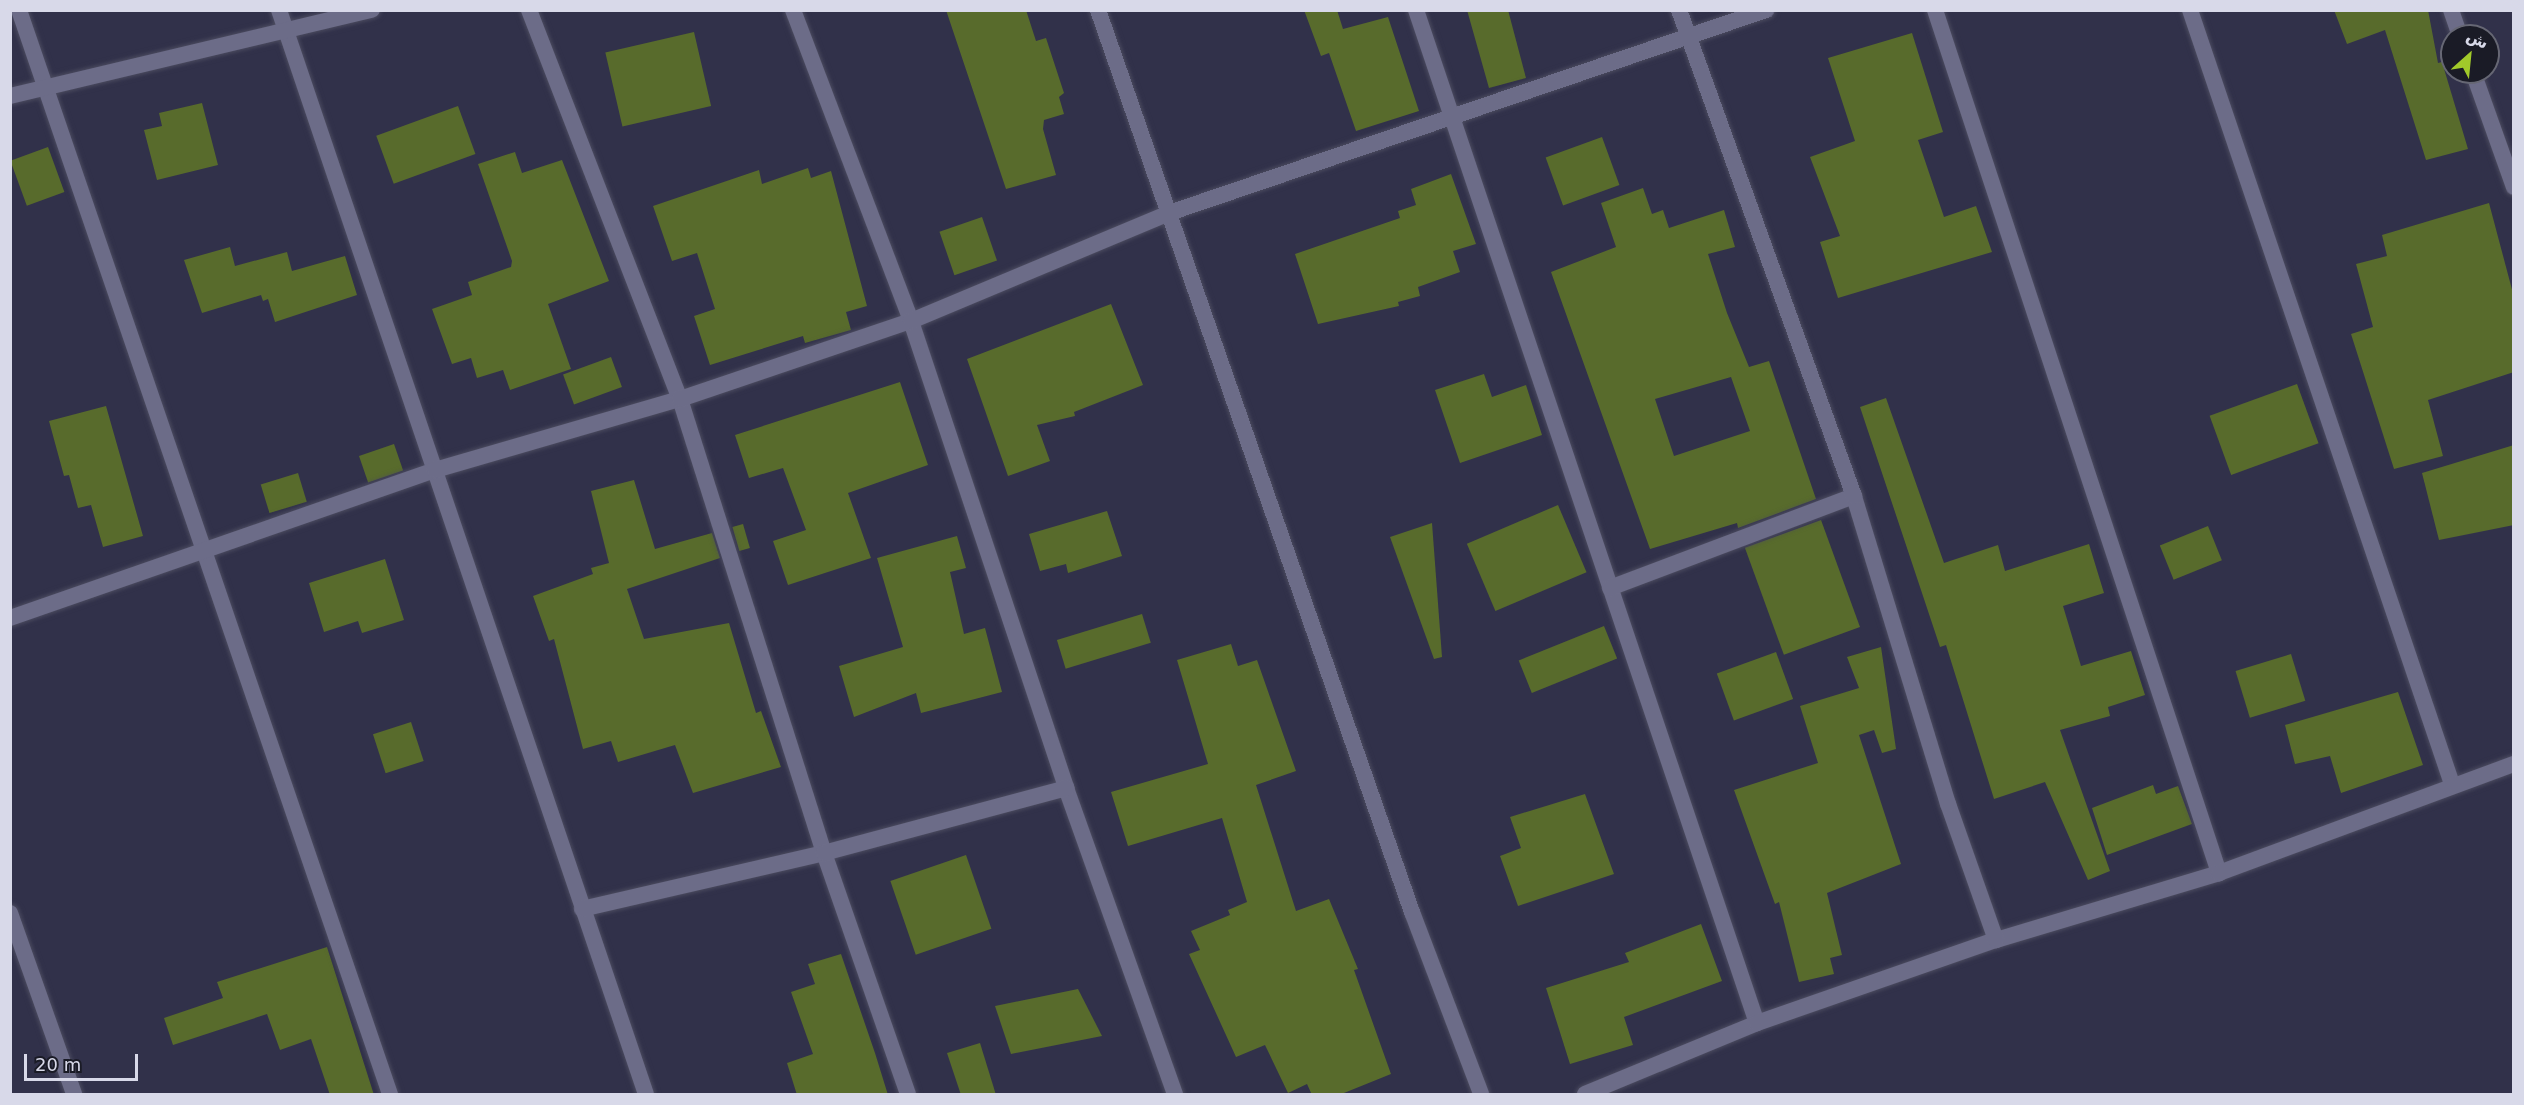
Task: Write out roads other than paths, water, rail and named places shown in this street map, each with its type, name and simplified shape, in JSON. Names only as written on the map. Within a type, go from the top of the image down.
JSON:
[{"type":"street","points":[[19,10],[202,551],[390,1095]]},
{"type":"street","points":[[279,10],[646,1095]]},
{"type":"street","points":[[10,96],[44,86],[286,33],[372,10]]},
{"type":"street","points":[[529,10],[680,399],[824,853],[908,1095]]},
{"type":"street","points":[[793,10],[911,321],[1066,788],[1175,1095]]},
{"type":"street","points":[[1098,10],[1412,912],[1481,1095]]},
{"type":"street","points":[[1416,10],[1454,117],[1757,1023]]},
{"type":"street","points":[[1679,10],[1854,495],[1948,804],[1996,940]]},
{"type":"street","points":[[10,618],[435,470],[680,399],[911,321],[1169,213],[1766,10]]},
{"type":"street","points":[[1935,10],[2219,873]]},
{"type":"street","points":[[2190,10],[2452,784]]},
{"type":"street","points":[[2477,84],[2514,187]]},
{"type":"street","points":[[1610,588],[1854,495]]},
{"type":"street","points":[[1586,1095],[1757,1023],[1996,940],[2219,873],[2452,784],[2514,764]]},
{"type":"street","points":[[582,909],[824,853],[1066,788]]},
{"type":"street","points":[[10,913],[74,1095]]}]
